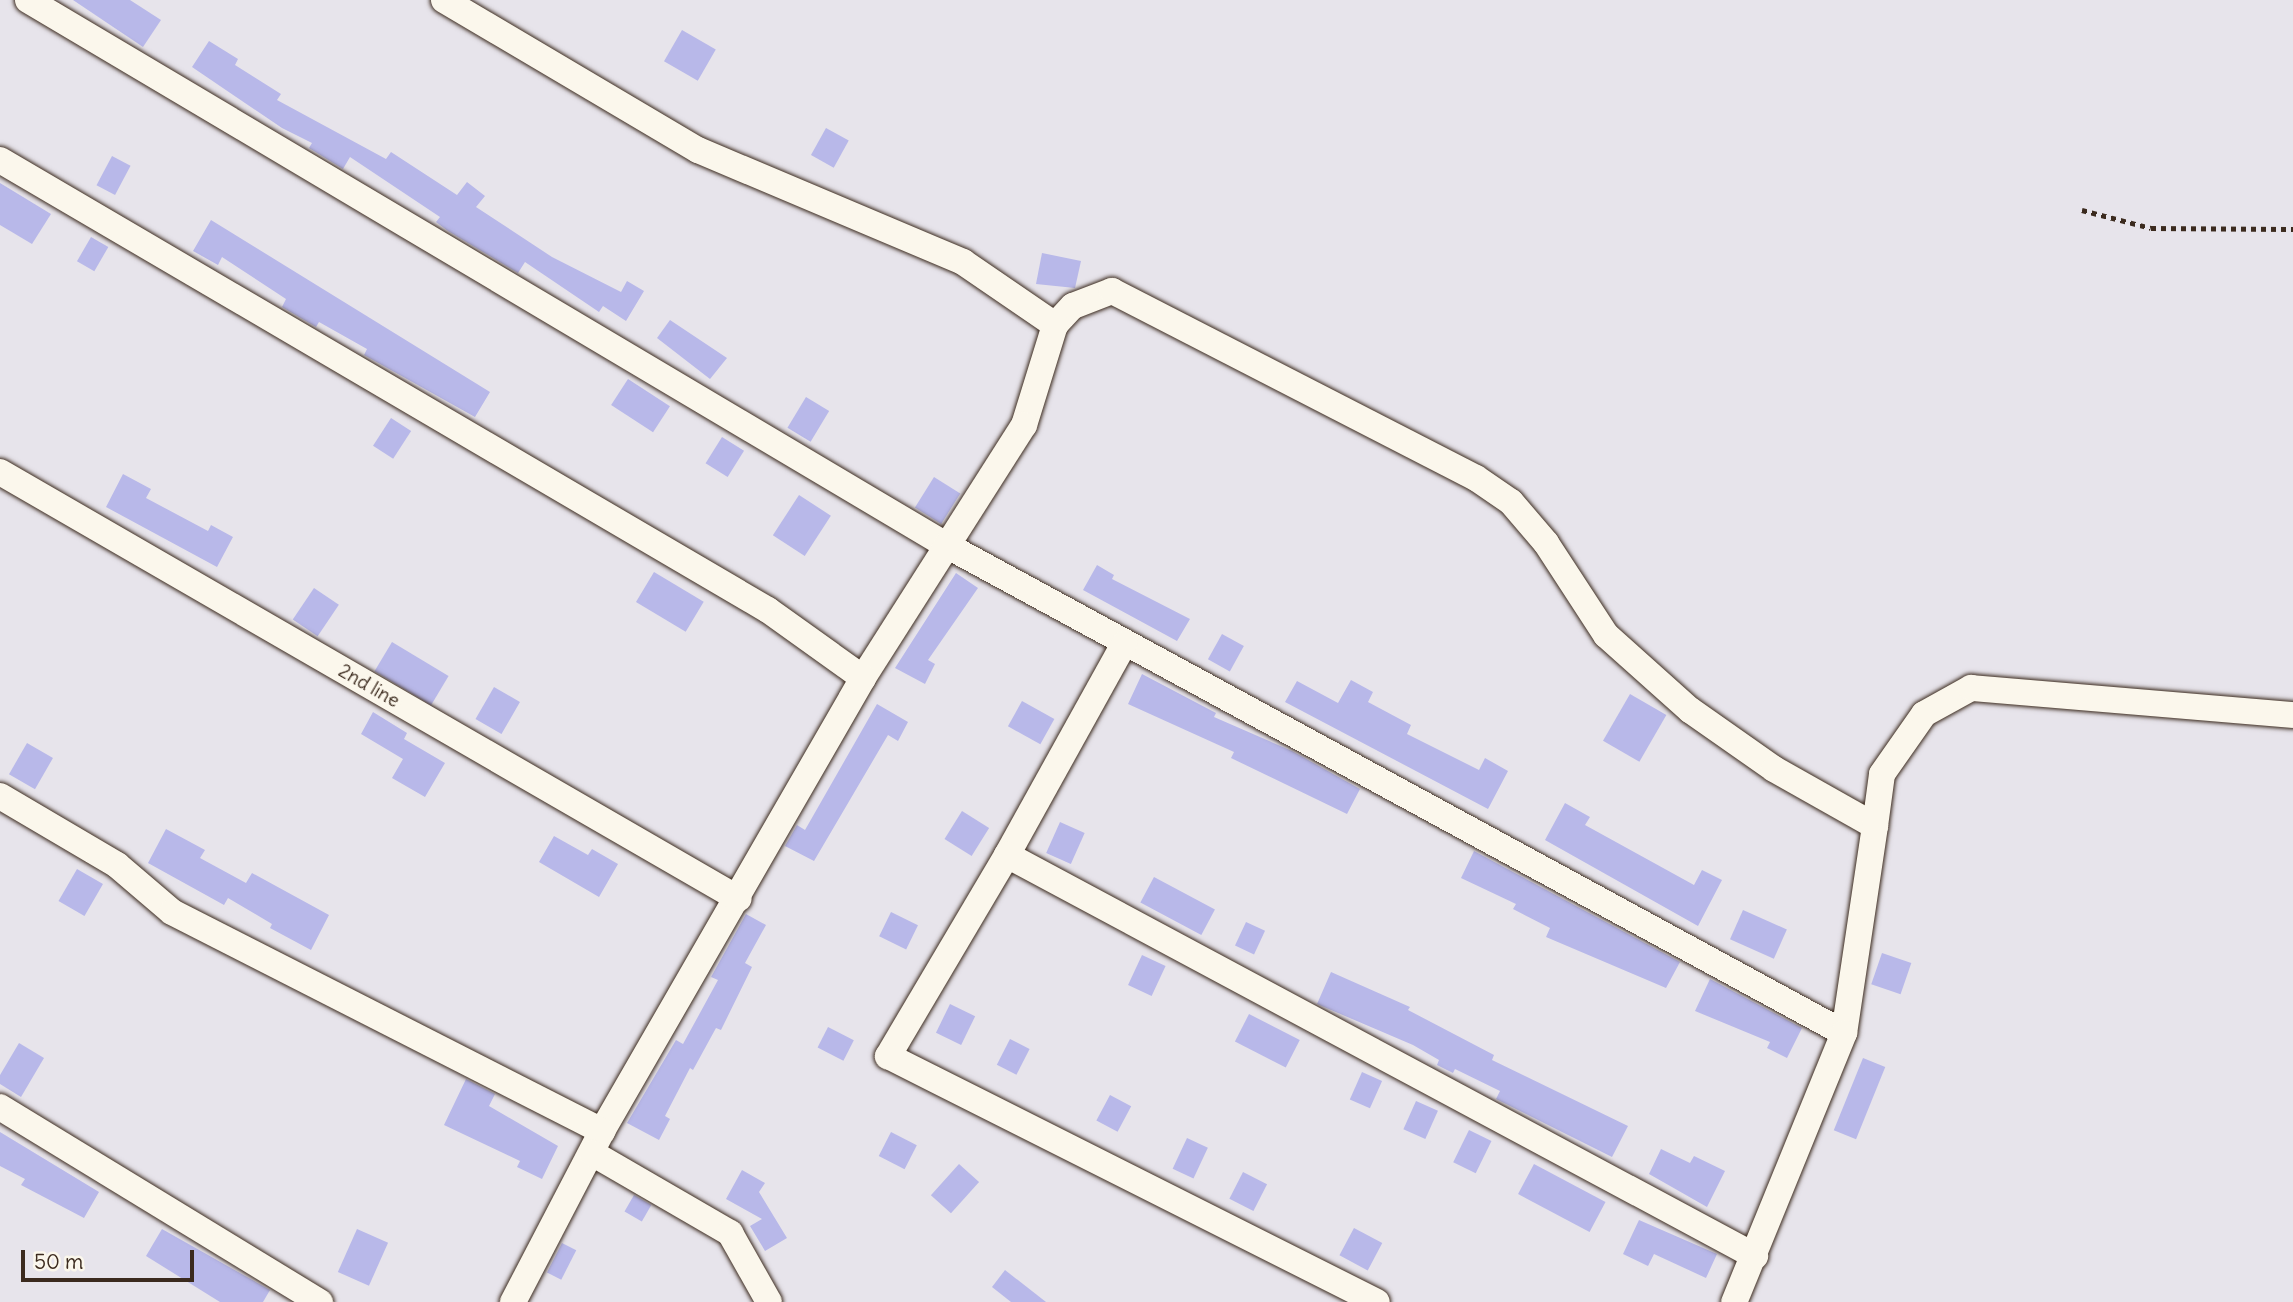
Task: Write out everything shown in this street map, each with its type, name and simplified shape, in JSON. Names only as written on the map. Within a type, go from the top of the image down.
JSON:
[{"type":"street","points":[[28,0],[946,545],[1844,1033]]},
{"type":"street","points":[[444,0],[698,150],[963,262],[1055,325]]},
{"type":"street","points":[[0,160],[768,610],[863,678]]},
{"type":"street","points":[[513,1302],[597,1142],[739,900],[863,678],[1024,425],[1055,325],[1073,306],[1112,291],[1476,478],[1511,502],[1546,543],[1606,635],[1690,710],[1774,769],[1875,827]]},
{"type":"street","name":"2nd line","points":[[0,472],[739,900]]},
{"type":"street","points":[[1124,644],[1007,855],[888,1056],[1377,1302]]},
{"type":"street","points":[[1734,1302],[1844,1033],[1882,774],[1924,714],[1971,688],[2293,715]]},
{"type":"street","points":[[0,796],[117,865],[172,912],[597,1142],[730,1233],[769,1302]]},
{"type":"street","points":[[1007,855],[1755,1256]]},
{"type":"street","points":[[0,1107],[320,1302]]},
{"type":"path","points":[[2082,210],[2151,229],[2293,229]]},
{"type":"building","points":[[73,0],[130,0],[161,20],[143,47]]},
{"type":"building","points":[[682,30],[716,50],[698,81],[664,61]]},
{"type":"building","points":[[209,41],[238,59],[235,65],[281,94],[277,100],[386,159],[391,152],[457,195],[467,182],[485,196],[476,207],[552,257],[621,292],[627,281],[644,291],[626,321],[603,306],[599,312],[525,262],[518,273],[448,231],[436,222],[440,217],[350,157],[343,169],[309,148],[312,143],[282,128],[192,67]]},
{"type":"building","points":[[826,128],[849,141],[834,168],[811,155]]},
{"type":"building","points":[[112,156],[131,166],[115,195],[97,185]]},
{"type":"building","points":[[0,183],[51,214],[32,244],[0,225]]},
{"type":"building","points":[[211,220],[490,392],[475,417],[364,355],[367,349],[319,322],[316,327],[282,307],[286,299],[222,257],[218,265],[193,251]]},
{"type":"building","points":[[91,237],[108,247],[94,271],[77,261]]},
{"type":"building","points":[[1042,253],[1081,261],[1075,288],[1036,284]]},
{"type":"building","points":[[670,320],[727,358],[710,379],[657,338]]},
{"type":"building","points":[[628,379],[670,406],[653,432],[611,405]]},
{"type":"building","points":[[806,397],[829,411],[811,442],[787,428]]},
{"type":"building","points":[[391,418],[411,431],[393,459],[373,446]]},
{"type":"building","points":[[722,437],[744,451],[728,477],[706,463]]},
{"type":"building","points":[[123,474],[151,489],[146,498],[208,531],[211,525],[233,537],[217,567],[106,507]]},
{"type":"building","points":[[934,477],[960,493],[941,524],[915,508]]},
{"type":"building","points":[[799,495],[831,516],[805,556],[773,535]]},
{"type":"building","points":[[1097,565],[1114,575],[1112,579],[1190,619],[1177,641],[1083,590]]},
{"type":"building","points":[[654,572],[704,602],[686,632],[636,602]]},
{"type":"building","points":[[956,573],[978,588],[928,660],[935,664],[925,684],[895,668]]},
{"type":"building","points":[[314,588],[339,605],[318,636],[293,620]]},
{"type":"building","points":[[1222,634],[1244,646],[1230,671],[1208,659]]},
{"type":"building","points":[[392,642],[449,676],[431,705],[374,671]]},
{"type":"building","points":[[1142,674],[1216,713],[1214,717],[1292,751],[1360,789],[1347,814],[1231,758],[1234,752],[1128,704]]},
{"type":"building","points":[[1351,680],[1373,692],[1368,702],[1411,725],[1407,734],[1479,770],[1485,758],[1508,771],[1488,809],[1285,702],[1297,681],[1338,703]]},
{"type":"building","points":[[494,687],[520,702],[501,734],[476,719]]},
{"type":"building","points":[[1630,694],[1666,715],[1639,762],[1603,741]]},
{"type":"building","points":[[1022,701],[1054,719],[1040,744],[1008,726]]},
{"type":"building","points":[[877,704],[908,722],[898,741],[888,735],[814,861],[785,846],[797,825],[805,830]]},
{"type":"building","points":[[373,712],[407,733],[404,739],[445,763],[425,797],[392,778],[403,759],[361,734]]},
{"type":"building","points":[[27,743],[53,758],[35,789],[9,774]]},
{"type":"building","points":[[1565,803],[1590,817],[1585,825],[1694,885],[1702,870],[1722,880],[1698,926],[1545,840]]},
{"type":"building","points":[[962,811],[989,828],[972,856],[945,839]]},
{"type":"building","points":[[1060,822],[1085,833],[1071,864],[1046,853]]},
{"type":"building","points":[[166,829],[205,850],[200,858],[246,883],[252,873],[329,915],[311,950],[270,928],[272,924],[228,898],[224,905],[148,863]]},
{"type":"building","points":[[554,836],[588,855],[592,849],[618,864],[599,897],[539,862]]},
{"type":"building","points":[[1474,851],[1680,962],[1666,988],[1546,937],[1550,928],[1513,909],[1516,904],[1461,878]]},
{"type":"building","points":[[77,869],[103,884],[84,916],[58,901]]},
{"type":"building","points":[[1154,877],[1215,909],[1201,935],[1140,903]]},
{"type":"building","points":[[1743,910],[1787,930],[1774,959],[1730,939]]},
{"type":"building","points":[[891,912],[918,925],[906,949],[879,936]]},
{"type":"building","points":[[746,914],[766,925],[745,963],[752,967],[721,1030],[716,1028],[693,1070],[690,1068],[665,1116],[670,1119],[659,1140],[627,1123],[676,1040],[683,1044],[718,980],[711,977]]},
{"type":"building","points":[[1246,922],[1265,931],[1254,954],[1235,946]]},
{"type":"building","points":[[1882,953],[1911,963],[1901,994],[1871,984]]},
{"type":"building","points":[[1142,955],[1166,966],[1152,996],[1128,985]]},
{"type":"building","points":[[1331,972],[1410,1007],[1408,1010],[1494,1055],[1492,1060],[1628,1126],[1612,1157],[1496,1099],[1500,1091],[1455,1069],[1453,1073],[1437,1065],[1439,1060],[1413,1045],[1317,1004]]},
{"type":"building","points":[[1710,979],[1802,1028],[1787,1058],[1767,1048],[1770,1042],[1695,1011]]},
{"type":"building","points":[[950,1004],[975,1016],[961,1045],[936,1033]]},
{"type":"building","points":[[1249,1014],[1300,1040],[1286,1067],[1235,1042]]},
{"type":"building","points":[[828,1027],[854,1040],[843,1061],[818,1047]]},
{"type":"building","points":[[1010,1039],[1030,1049],[1016,1075],[997,1065]]},
{"type":"building","points":[[19,1043],[44,1058],[21,1097],[0,1084],[0,1075]]},
{"type":"building","points":[[1863,1058],[1885,1067],[1856,1139],[1834,1130]]},
{"type":"building","points":[[1362,1072],[1382,1081],[1370,1108],[1350,1099]]},
{"type":"building","points":[[466,1079],[495,1094],[489,1106],[558,1146],[542,1179],[517,1167],[520,1161],[444,1125]]},
{"type":"building","points":[[1110,1095],[1131,1106],[1118,1132],[1096,1121]]},
{"type":"building","points":[[1416,1101],[1438,1111],[1425,1139],[1403,1129]]},
{"type":"building","points":[[1469,1130],[1491,1141],[1476,1173],[1453,1162]]},
{"type":"building","points":[[0,1132],[99,1192],[84,1218],[21,1185],[25,1179],[0,1166]]},
{"type":"building","points":[[891,1132],[917,1145],[905,1169],[879,1156]]},
{"type":"building","points":[[1187,1138],[1208,1148],[1193,1179],[1173,1169]]},
{"type":"building","points":[[1661,1149],[1690,1163],[1694,1156],[1725,1171],[1707,1207],[1649,1174]]},
{"type":"building","points":[[959,1164],[979,1182],[951,1213],[931,1195]]},
{"type":"building","points":[[1534,1164],[1606,1202],[1590,1232],[1518,1194]]},
{"type":"building","points":[[742,1170],[765,1183],[759,1192],[787,1238],[765,1251],[750,1226],[762,1219],[726,1199]]},
{"type":"building","points":[[1243,1172],[1267,1184],[1253,1211],[1229,1199]]},
{"type":"building","points":[[634,1195],[651,1205],[642,1221],[624,1211]]},
{"type":"building","points":[[1639,1220],[1717,1254],[1706,1278],[1654,1254],[1648,1266],[1623,1254]]},
{"type":"building","points":[[1354,1228],[1382,1243],[1368,1270],[1339,1255]]},
{"type":"building","points":[[162,1229],[270,1290],[263,1302],[220,1302],[146,1256]]},
{"type":"building","points":[[357,1229],[388,1243],[369,1286],[338,1272]]},
{"type":"building","points":[[562,1243],[576,1250],[561,1280],[547,1272]]},
{"type":"building","points":[[1005,1270],[1046,1302],[1011,1302],[992,1287]]}]
